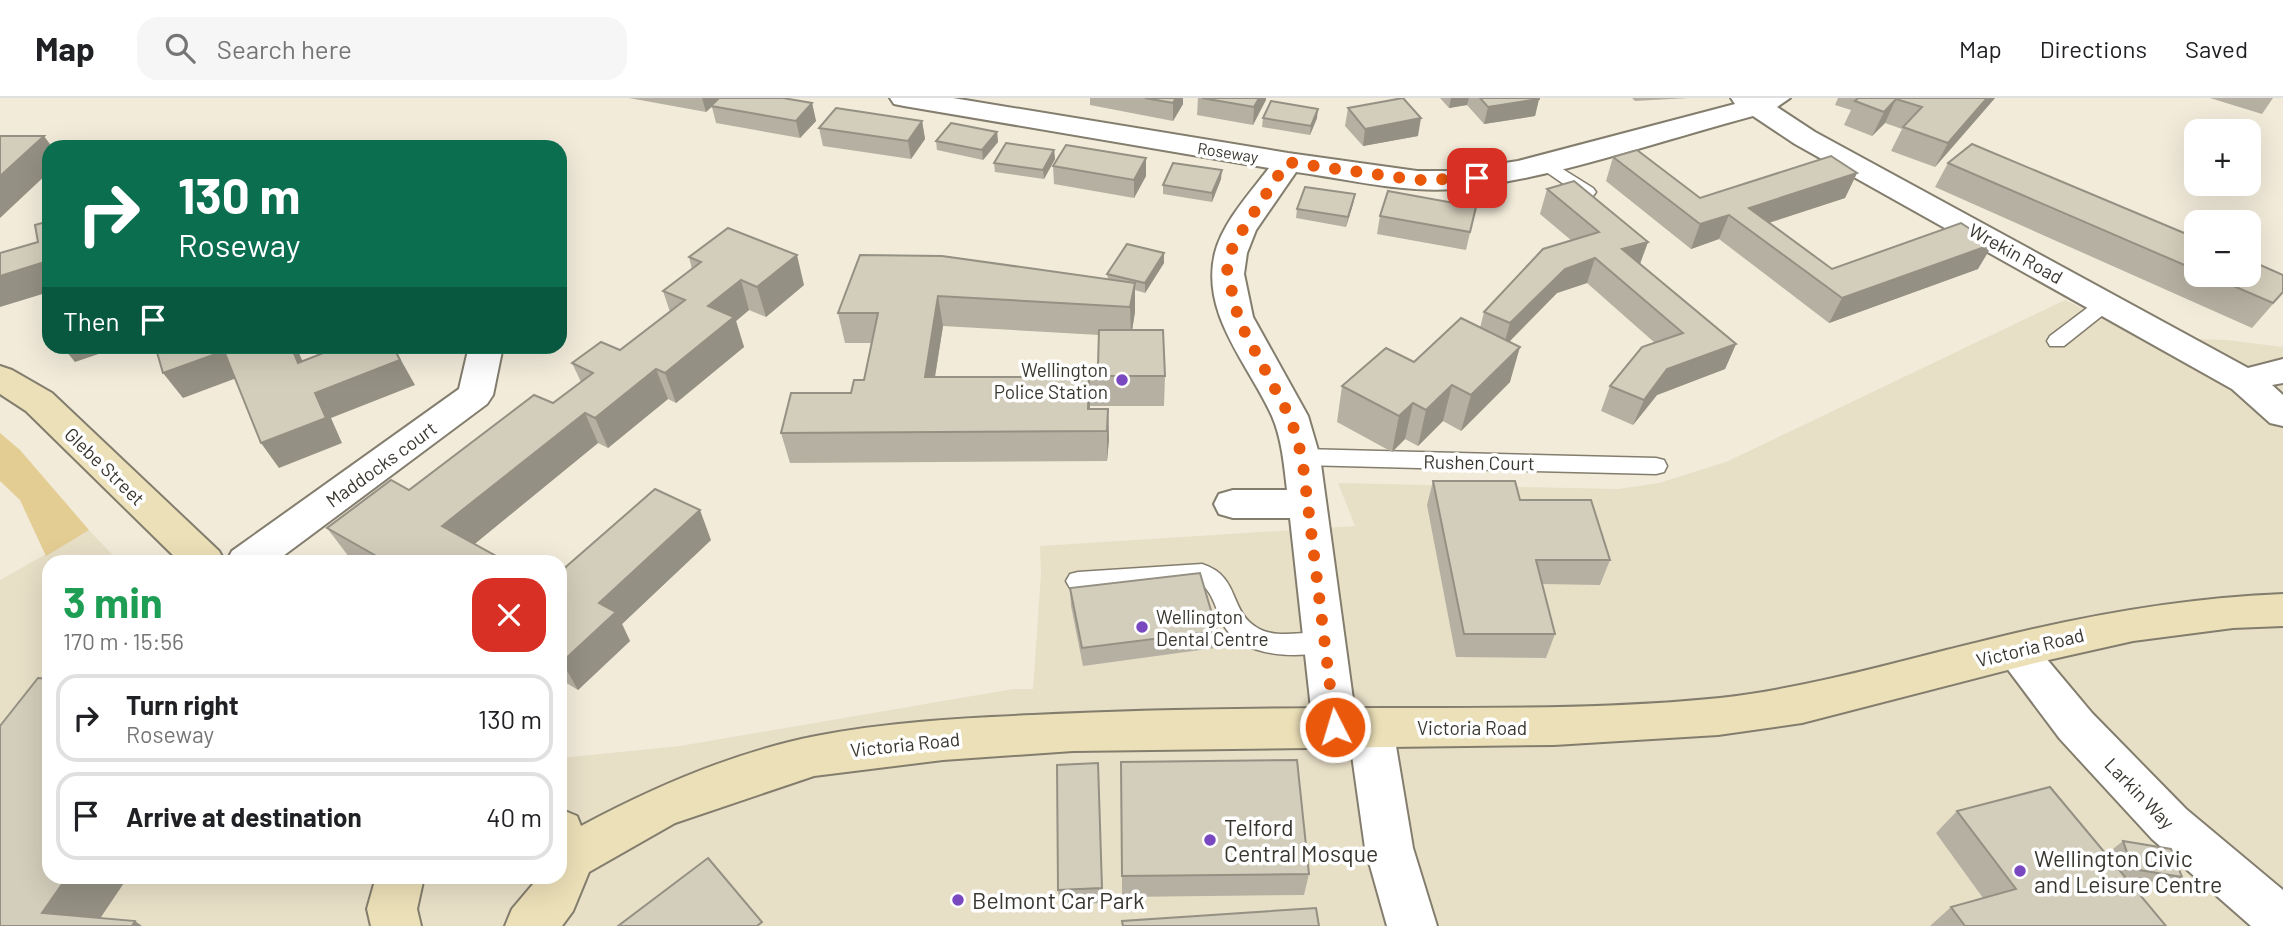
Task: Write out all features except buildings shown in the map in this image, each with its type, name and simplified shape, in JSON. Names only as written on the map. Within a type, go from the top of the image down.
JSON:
[{"type":"street","name":"Roseway","points":[[904,98],[1287,162],[1417,180],[1477,178],[1545,163],[1759,101]]},
{"type":"street","name":"Wrekin Road","points":[[1759,101],[1805,138],[2244,381],[2283,414]]},
{"type":"street","points":[[1287,162],[1240,234],[1231,251],[1227,271],[1239,321],[1291,419],[1302,457],[1329,657],[1353,727],[1412,926]]},
{"type":"street","name":"Maddocks court","points":[[256,555],[475,396],[484,354]]},
{"type":"street","points":[[2244,381],[2283,371]]},
{"type":"street","name":"Glebe Street","points":[[0,378],[39,402],[198,555]]},
{"type":"street","points":[[1233,504],[1309,504]]},
{"type":"street","name":"Victoria Road","points":[[567,836],[814,756],[923,740],[1027,734],[1353,727],[1518,728],[1627,723],[1775,710],[2112,627],[2246,610],[2283,610]]},
{"type":"street","name":"Larkin Way","points":[[2015,651],[2076,726],[2169,824],[2269,909],[2283,916]]},
{"type":"street","points":[[396,926],[392,909],[398,884]]},
{"type":"street","name":"Victoria Road","points":[[530,926],[546,910],[560,884]]},
{"type":"lane","points":[[1545,163],[1587,192]]},
{"type":"lane","points":[[2057,341],[2106,303]]},
{"type":"lane","name":"Rushen Court","points":[[1302,457],[1656,466]]},
{"type":"lane","points":[[1078,581],[1202,573],[1217,581],[1234,622],[1246,634],[1329,657]]},
{"type":"shaded area","points":[[2065,300],[2141,337],[2227,340],[2283,347],[2283,926],[0,926],[0,580],[42,556],[42,884],[567,884],[567,757],[680,746],[1013,689],[1033,689],[1041,574],[1040,546],[1355,526],[1338,483],[1618,489],[1659,483],[1726,462]]},
{"type":"shaded area","points":[[0,433],[20,450],[89,530],[46,555],[20,500],[0,481]]},
{"type":"shaded area","points":[[89,530],[112,555],[44,555]]},
{"type":"place","name":"Wellington Police Station","points":[[1122,380]]},
{"type":"place","name":"Wellington Dental Centre","points":[[1142,627]]},
{"type":"place","name":"Telford Central Mosque","points":[[1210,840]]},
{"type":"place","name":"Wellington Civic and Leisure Centre","points":[[2020,871]]},
{"type":"place","name":"Belmont Car Park","points":[[958,900]]},
{"type":"route","points":[[1335,727],[1327,642],[1302,457],[1291,419],[1239,321],[1227,271],[1231,251],[1287,162],[1417,180],[1477,178]]}]
